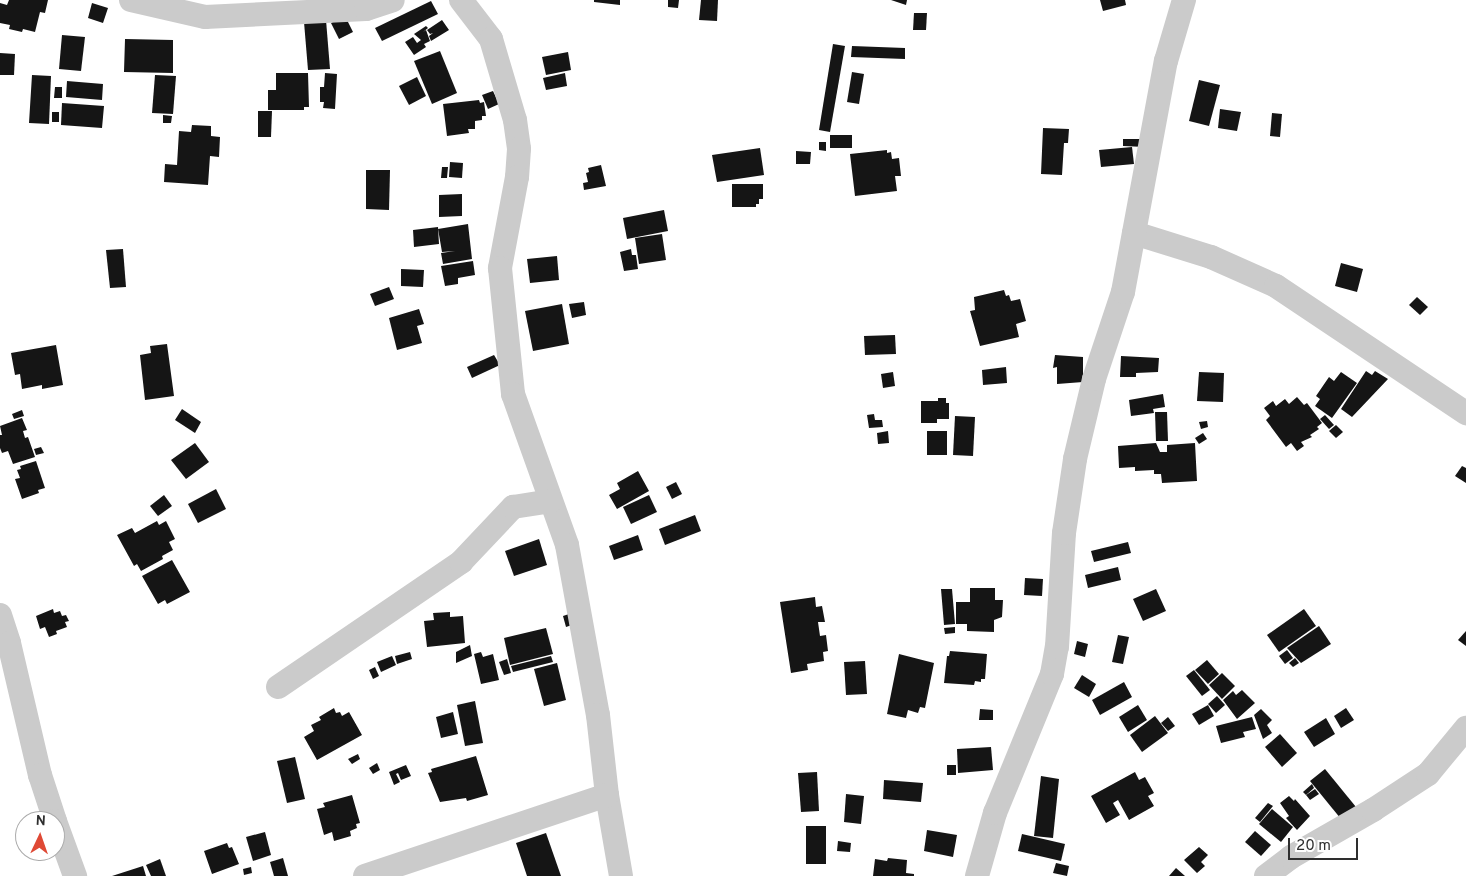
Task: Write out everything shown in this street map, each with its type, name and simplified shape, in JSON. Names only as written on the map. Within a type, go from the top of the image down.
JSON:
[{"type":"street","points":[[131,0],[205,17],[366,9],[393,0]]},
{"type":"street","points":[[461,0],[491,39],[515,120],[519,149],[517,177],[500,268],[513,394],[567,545],[598,715],[607,795],[621,876]]},
{"type":"street","points":[[977,876],[995,813],[1052,674],[1058,647],[1064,533],[1075,460],[1094,379],[1123,292],[1166,61],[1180,3]]},
{"type":"street","points":[[1134,233],[1211,257],[1276,286],[1466,413]]},
{"type":"street","points":[[278,687],[460,562],[514,507],[551,501]]},
{"type":"street","points":[[0,615],[9,642],[40,775],[52,811]]},
{"type":"street","points":[[1266,876],[1291,857],[1372,810],[1428,774],[1466,728]]},
{"type":"street","points":[[365,876],[607,795]]},
{"type":"street","points":[[65,848],[75,876]]},
{"type":"building","points":[[9,0],[48,0],[45,13],[40,12],[35,32],[23,29],[22,32],[9,29],[10,25],[0,23],[0,3],[7,5]]},
{"type":"building","points":[[594,0],[620,0],[620,5],[594,2]]},
{"type":"building","points":[[668,0],[679,0],[678,8],[668,7]]},
{"type":"building","points":[[701,0],[718,0],[717,21],[699,20]]},
{"type":"building","points":[[891,0],[907,0],[906,5]]},
{"type":"building","points":[[1100,0],[1125,0],[1126,5],[1103,11]]},
{"type":"building","points":[[431,1],[438,14],[382,41],[375,28]]},
{"type":"building","points":[[92,3],[108,8],[103,23],[88,18]]},
{"type":"building","points":[[914,13],[927,13],[926,30],[913,30]]},
{"type":"building","points":[[345,16],[353,32],[339,39],[331,23]]},
{"type":"building","points":[[326,20],[330,69],[308,70],[304,22]]},
{"type":"building","points":[[442,20],[449,30],[431,41],[429,36],[433,33],[430,34],[427,30]]},
{"type":"building","points":[[426,26],[428,28],[423,32],[426,30],[430,41],[424,44],[426,47],[414,55],[405,42],[413,37],[417,43],[421,40],[414,34]]},
{"type":"building","points":[[62,35],[85,37],[81,71],[59,69]]},
{"type":"building","points":[[125,39],[173,40],[173,73],[124,72]]},
{"type":"building","points":[[833,44],[845,46],[830,132],[819,130]]},
{"type":"building","points":[[852,46],[905,48],[905,59],[851,57]]},
{"type":"building","points":[[440,51],[457,93],[432,104],[414,61]]},
{"type":"building","points":[[568,52],[571,70],[546,75],[542,57]]},
{"type":"building","points":[[0,53],[15,54],[14,75],[0,75]]},
{"type":"building","points":[[852,72],[864,74],[859,104],[847,102]]},
{"type":"building","points":[[276,73],[308,73],[309,107],[304,107],[304,110],[268,110],[268,90],[276,90]]},
{"type":"building","points":[[325,73],[337,74],[335,109],[323,108],[324,102],[320,102],[320,87],[324,87]]},
{"type":"building","points":[[565,73],[567,86],[546,90],[543,78]]},
{"type":"building","points":[[32,75],[51,76],[49,124],[29,123]]},
{"type":"building","points":[[155,75],[176,76],[173,114],[152,113]]},
{"type":"building","points":[[417,77],[426,96],[409,105],[399,86]]},
{"type":"building","points":[[1199,80],[1220,85],[1209,126],[1189,121]]},
{"type":"building","points":[[67,81],[103,84],[102,100],[66,97]]},
{"type":"building","points":[[55,87],[62,87],[62,98],[54,98]]},
{"type":"building","points":[[493,91],[499,104],[488,109],[482,95]]},
{"type":"building","points":[[479,100],[480,103],[484,102],[486,116],[482,116],[482,120],[475,121],[475,129],[468,129],[469,133],[447,136],[443,104]]},
{"type":"building","points":[[62,103],[104,106],[102,128],[61,125]]},
{"type":"building","points":[[1220,109],[1241,112],[1237,131],[1218,128]]},
{"type":"building","points":[[258,111],[272,111],[271,137],[258,137]]},
{"type":"building","points":[[52,112],[59,112],[59,122],[52,122]]},
{"type":"building","points":[[1272,113],[1282,114],[1280,137],[1270,136]]},
{"type":"building","points":[[163,115],[172,116],[171,123],[163,123]]},
{"type":"building","points":[[192,125],[211,126],[211,136],[220,137],[219,157],[210,156],[208,185],[164,182],[165,164],[177,165],[179,131],[191,132]]},
{"type":"building","points":[[1043,128],[1069,129],[1068,143],[1064,143],[1062,175],[1041,174]]},
{"type":"building","points":[[830,135],[852,135],[852,148],[830,148]]},
{"type":"building","points":[[1123,139],[1145,139],[1145,147],[1123,146]]},
{"type":"building","points":[[819,142],[826,142],[826,151],[819,150]]},
{"type":"building","points":[[1132,147],[1134,164],[1101,167],[1099,150]]},
{"type":"building","points":[[760,148],[764,175],[717,182],[712,155]]},
{"type":"building","points":[[887,150],[887,153],[891,152],[892,159],[899,158],[901,176],[895,176],[897,191],[855,196],[850,154]]},
{"type":"building","points":[[796,151],[811,152],[810,164],[796,164]]},
{"type":"building","points":[[450,162],[463,163],[462,178],[449,177]]},
{"type":"building","points":[[601,165],[606,186],[584,190],[583,183],[588,182],[586,173],[589,172],[588,168]]},
{"type":"building","points":[[442,167],[448,167],[447,178],[441,178]]},
{"type":"building","points":[[366,170],[390,170],[389,210],[366,209]]},
{"type":"building","points":[[732,184],[763,184],[763,199],[759,199],[759,204],[756,204],[756,207],[732,207]]},
{"type":"building","points":[[462,194],[462,216],[439,217],[439,195]]},
{"type":"building","points":[[664,210],[668,231],[627,239],[623,218]]},
{"type":"building","points":[[468,224],[472,259],[443,264],[441,253],[455,251],[442,252],[438,229]]},
{"type":"building","points":[[438,227],[439,244],[414,247],[413,230]]},
{"type":"building","points":[[662,234],[666,260],[639,264],[635,238]]},
{"type":"building","points":[[123,249],[126,287],[110,288],[106,250]]},
{"type":"building","points":[[631,249],[632,255],[636,255],[638,269],[624,271],[620,252]]},
{"type":"building","points":[[557,256],[559,280],[530,283],[527,259]]},
{"type":"building","points":[[473,261],[475,275],[458,278],[458,284],[445,286],[441,266]]},
{"type":"building","points":[[1341,263],[1363,269],[1357,292],[1335,286]]},
{"type":"building","points":[[401,269],[424,270],[423,287],[401,286]]},
{"type":"building","points":[[389,287],[394,299],[375,306],[370,294]]},
{"type":"building","points":[[1004,290],[1006,296],[1009,295],[1011,301],[1020,299],[1026,321],[1016,324],[1019,337],[980,346],[970,311],[975,310],[974,297]]},
{"type":"building","points":[[1417,297],[1428,307],[1420,315],[1409,305]]},
{"type":"building","points":[[584,302],[586,315],[572,318],[569,304]]},
{"type":"building","points":[[562,304],[569,344],[533,351],[525,311]]},
{"type":"building","points":[[419,309],[424,324],[417,326],[422,343],[397,350],[389,318]]},
{"type":"building","points":[[895,335],[896,354],[865,355],[864,336]]},
{"type":"building","points":[[167,344],[174,396],[145,400],[140,355],[151,353],[150,346]]},
{"type":"building","points":[[56,345],[63,385],[42,389],[42,385],[22,389],[20,374],[15,375],[11,353]]},
{"type":"building","points":[[494,355],[500,365],[472,378],[467,367]]},
{"type":"building","points":[[1055,355],[1083,357],[1083,382],[1057,384],[1057,367],[1053,368]]},
{"type":"building","points":[[1121,356],[1159,358],[1158,372],[1136,373],[1136,377],[1120,377]]},
{"type":"building","points":[[1006,367],[1007,383],[983,385],[982,370]]},
{"type":"building","points":[[1366,371],[1372,375],[1375,371],[1388,379],[1352,417],[1341,409]]},
{"type":"building","points":[[893,372],[895,386],[883,388],[881,374]]},
{"type":"building","points":[[1199,372],[1224,373],[1223,402],[1197,401]]},
{"type":"building","points":[[1341,372],[1357,383],[1332,418],[1315,406],[1320,399],[1316,396],[1329,377],[1334,381]]},
{"type":"building","points":[[1163,394],[1165,407],[1153,409],[1154,413],[1131,416],[1129,400]]},
{"type":"building","points":[[1297,397],[1304,405],[1307,403],[1322,423],[1317,427],[1319,429],[1310,435],[1312,437],[1301,442],[1304,446],[1297,451],[1291,443],[1286,447],[1266,420],[1270,416],[1264,408],[1273,401],[1276,406],[1285,399],[1289,404]]},
{"type":"building","points":[[938,398],[946,398],[946,403],[949,403],[949,419],[937,419],[937,423],[921,423],[921,401],[938,401]]},
{"type":"building","points":[[182,409],[201,422],[195,433],[175,420]]},
{"type":"building","points":[[22,410],[24,416],[14,419],[12,414]]},
{"type":"building","points":[[1155,412],[1167,412],[1168,441],[1156,441]]},
{"type":"building","points":[[874,414],[875,420],[882,420],[883,427],[869,428],[867,415]]},
{"type":"building","points":[[1325,415],[1334,425],[1329,429],[1320,419]]},
{"type":"building","points":[[955,416],[975,417],[973,456],[953,455]]},
{"type":"building","points":[[22,418],[27,430],[23,431],[25,438],[28,437],[35,457],[13,464],[8,451],[2,453],[0,448],[0,435],[2,435],[0,426]]},
{"type":"building","points":[[1207,421],[1208,427],[1201,429],[1199,422]]},
{"type":"building","points":[[1336,425],[1343,432],[1336,438],[1329,431]]},
{"type":"building","points":[[888,431],[889,443],[878,444],[877,433]]},
{"type":"building","points":[[927,431],[947,431],[947,455],[927,455]]},
{"type":"building","points":[[1203,433],[1207,439],[1199,444],[1195,438]]},
{"type":"building","points":[[195,443],[209,462],[186,479],[171,460]]},
{"type":"building","points":[[1156,443],[1160,452],[1167,452],[1167,445],[1195,443],[1197,481],[1162,483],[1161,474],[1154,474],[1154,470],[1135,471],[1135,467],[1119,468],[1118,446]]},
{"type":"building","points":[[41,447],[44,453],[36,455],[34,449]]},
{"type":"building","points":[[36,461],[45,488],[38,490],[39,493],[22,499],[15,479],[20,478],[17,470],[21,469],[20,466]]},
{"type":"building","points":[[1462,466],[1466,468],[1466,483],[1455,476]]},
{"type":"building","points":[[638,471],[649,491],[617,509],[609,495],[620,489],[617,483]]},
{"type":"building","points":[[676,482],[682,494],[672,499],[666,487]]},
{"type":"building","points":[[216,489],[226,509],[198,523],[188,504]]},
{"type":"building","points":[[164,495],[172,506],[158,516],[150,506]]},
{"type":"building","points":[[649,495],[657,512],[631,524],[623,507]]},
{"type":"building","points":[[695,515],[701,531],[665,545],[659,529]]},
{"type":"building","points":[[157,521],[159,525],[166,521],[175,539],[169,542],[173,550],[162,556],[163,559],[141,571],[137,564],[134,566],[117,535],[132,528],[135,533]]},
{"type":"building","points":[[638,535],[643,550],[614,560],[609,546]]},
{"type":"building","points":[[539,539],[547,565],[514,576],[505,551]]},
{"type":"building","points":[[1128,542],[1131,553],[1094,562],[1091,551]]},
{"type":"building","points":[[172,560],[190,592],[167,604],[165,600],[158,604],[142,576]]},
{"type":"building","points":[[1118,567],[1121,580],[1088,588],[1085,575]]},
{"type":"building","points":[[1025,578],[1043,579],[1042,596],[1024,595]]},
{"type":"building","points":[[970,588],[995,588],[995,600],[1003,600],[1002,617],[994,620],[994,632],[967,631],[967,624],[956,624],[956,602],[970,602]]},
{"type":"building","points":[[941,589],[952,589],[955,624],[944,625]]},
{"type":"building","points":[[1156,589],[1166,611],[1143,621],[1133,599]]},
{"type":"building","points":[[815,597],[816,607],[822,606],[825,622],[818,622],[820,636],[826,635],[828,651],[823,652],[824,661],[807,664],[808,670],[791,673],[780,602]]},
{"type":"building","points":[[53,609],[54,613],[60,611],[62,616],[66,615],[69,621],[65,622],[67,627],[56,631],[57,634],[49,637],[45,627],[40,629],[36,616]]},
{"type":"building","points":[[1304,609],[1316,626],[1279,652],[1267,635]]},
{"type":"building","points":[[450,612],[450,617],[463,616],[465,643],[427,647],[424,621],[434,620],[433,613]]},
{"type":"building","points":[[572,613],[575,624],[566,627],[563,616]]},
{"type":"building","points":[[1319,626],[1331,644],[1301,663],[1287,648]]},
{"type":"building","points":[[955,627],[955,633],[945,634],[944,628]]},
{"type":"building","points":[[546,628],[553,654],[510,665],[504,638]]},
{"type":"building","points":[[1466,631],[1466,646],[1458,640]]},
{"type":"building","points":[[1118,635],[1129,637],[1123,664],[1112,662]]},
{"type":"building","points":[[1077,641],[1088,644],[1085,657],[1074,654]]},
{"type":"building","points":[[470,645],[472,656],[456,663],[456,652]]},
{"type":"building","points":[[1287,650],[1293,658],[1285,664],[1279,656]]},
{"type":"building","points":[[950,651],[987,654],[985,679],[981,679],[981,682],[975,681],[974,685],[944,683],[947,656],[949,656]]},
{"type":"building","points":[[410,652],[412,659],[397,664],[395,656]]},
{"type":"building","points":[[481,652],[483,657],[493,654],[499,680],[481,684],[474,654]]},
{"type":"building","points":[[899,654],[934,663],[925,708],[920,707],[918,713],[908,710],[906,718],[887,714]]},
{"type":"building","points":[[392,656],[396,665],[381,672],[377,662]]},
{"type":"building","points":[[551,656],[553,662],[513,672],[511,666]]},
{"type":"building","points":[[1295,658],[1299,663],[1293,667],[1289,663]]},
{"type":"building","points":[[507,659],[511,673],[504,675],[499,662]]},
{"type":"building","points":[[1207,660],[1219,674],[1208,684],[1195,670]]},
{"type":"building","points":[[865,661],[867,694],[846,695],[844,662]]},
{"type":"building","points":[[557,663],[566,700],[544,706],[534,669]]},
{"type":"building","points":[[375,667],[379,676],[373,679],[369,670]]},
{"type":"building","points":[[1194,670],[1210,690],[1202,696],[1186,676]]},
{"type":"building","points":[[1222,673],[1235,686],[1222,699],[1209,685]]},
{"type":"building","points":[[1082,675],[1096,684],[1089,697],[1074,688]]},
{"type":"building","points":[[1124,682],[1132,697],[1100,715],[1092,700]]},
{"type":"building","points":[[1242,690],[1255,703],[1237,719],[1223,700],[1233,691],[1236,695]]},
{"type":"building","points":[[1217,696],[1225,705],[1216,713],[1208,704]]},
{"type":"building","points":[[475,701],[483,743],[465,746],[457,705]]},
{"type":"building","points":[[1138,705],[1147,720],[1128,732],[1119,717]]},
{"type":"building","points":[[1208,705],[1214,716],[1199,725],[1192,714]]},
{"type":"building","points":[[334,708],[336,713],[340,712],[342,716],[349,712],[362,735],[317,760],[304,737],[314,731],[311,725],[321,720],[319,717]]},
{"type":"building","points":[[1346,708],[1354,720],[1341,728],[1334,716]]},
{"type":"building","points":[[980,709],[993,710],[993,720],[979,720]]},
{"type":"building","points":[[1261,709],[1272,720],[1267,725],[1272,733],[1263,739],[1254,715]]},
{"type":"building","points":[[453,712],[458,734],[441,738],[436,717]]},
{"type":"building","points":[[1155,716],[1168,733],[1142,752],[1130,735]]},
{"type":"building","points":[[1168,717],[1175,726],[1168,731],[1161,723]]},
{"type":"building","points":[[1252,717],[1256,729],[1243,732],[1245,737],[1221,743],[1216,726]]},
{"type":"building","points":[[1326,718],[1335,734],[1314,747],[1304,732]]},
{"type":"building","points":[[1280,734],[1297,753],[1282,767],[1265,747]]},
{"type":"building","points":[[991,747],[993,770],[958,773],[957,749]]},
{"type":"building","points":[[358,754],[360,759],[352,764],[348,759]]},
{"type":"building","points":[[476,756],[488,795],[467,801],[466,798],[440,802],[428,773],[432,772],[431,769]]},
{"type":"building","points":[[295,757],[305,799],[287,803],[277,761]]},
{"type":"building","points":[[377,763],[380,770],[373,774],[369,768]]},
{"type":"building","points":[[406,765],[411,776],[401,780],[398,773],[396,774],[400,782],[394,785],[389,772]]},
{"type":"building","points":[[947,765],[956,765],[956,775],[947,775]]},
{"type":"building","points":[[1325,769],[1356,807],[1341,819],[1310,781]]},
{"type":"building","points":[[817,772],[819,811],[801,812],[798,773]]},
{"type":"building","points":[[1135,772],[1139,780],[1145,777],[1154,793],[1148,796],[1154,806],[1129,820],[1118,800],[1113,803],[1120,815],[1106,823],[1091,796]]},
{"type":"building","points":[[1041,776],[1059,779],[1053,838],[1034,836]]},
{"type":"building","points":[[884,780],[923,783],[921,802],[883,799]]},
{"type":"building","points":[[1312,784],[1314,788],[1306,795],[1303,792]]},
{"type":"building","points":[[1315,789],[1319,794],[1310,800],[1306,795]]},
{"type":"building","points":[[846,794],[864,796],[861,824],[844,822]]},
{"type":"building","points":[[352,795],[360,823],[356,824],[357,828],[350,831],[351,836],[334,841],[332,832],[324,835],[317,809],[325,807],[323,803]]},
{"type":"building","points":[[1289,796],[1294,801],[1295,799],[1310,816],[1297,830],[1286,818],[1289,816],[1280,803]]},
{"type":"building","points":[[1268,803],[1273,806],[1260,822],[1255,818]]},
{"type":"building","points":[[1272,809],[1293,827],[1281,842],[1259,824]]},
{"type":"building","points":[[806,826],[826,826],[826,864],[806,864]]},
{"type":"building","points":[[927,830],[957,835],[953,857],[924,851]]},
{"type":"building","points":[[1255,831],[1271,845],[1261,856],[1245,842]]},
{"type":"building","points":[[265,832],[271,855],[253,861],[246,837]]},
{"type":"building","points":[[546,833],[561,876],[527,876],[516,843]]},
{"type":"building","points":[[1022,834],[1065,844],[1061,861],[1018,851]]},
{"type":"building","points":[[838,841],[851,843],[850,852],[837,851]]},
{"type":"building","points":[[227,843],[229,848],[232,847],[239,864],[212,874],[204,851]]},
{"type":"building","points":[[1199,847],[1208,855],[1201,862],[1205,866],[1197,873],[1184,860]]},
{"type":"building","points":[[283,858],[288,876],[274,876],[270,862]]},
{"type":"building","points":[[888,858],[907,860],[906,873],[914,874],[914,876],[873,876],[875,859],[887,861]]},
{"type":"building","points":[[160,859],[166,876],[151,876],[146,865]]},
{"type":"building","points":[[1056,863],[1069,866],[1067,876],[1053,873]]},
{"type":"building","points":[[143,866],[146,876],[112,876]]},
{"type":"building","points":[[251,867],[252,873],[244,875],[243,869]]},
{"type":"building","points":[[1176,868],[1185,876],[1169,876]]}]
